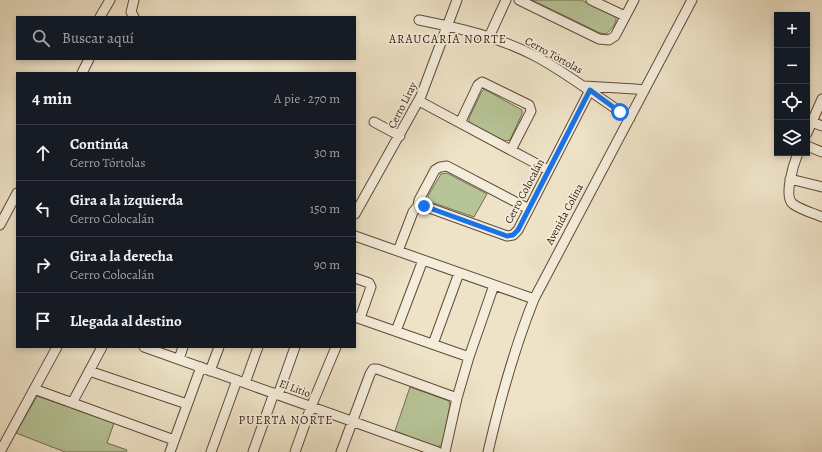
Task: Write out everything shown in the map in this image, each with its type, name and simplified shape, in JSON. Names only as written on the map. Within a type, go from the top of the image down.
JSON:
[{"type":"street","points":[[101,16],[110,0]]},
{"type":"street","points":[[134,0],[132,12],[134,16]]},
{"type":"street","name":"Cerro Liray","points":[[356,212],[419,101],[457,0]]},
{"type":"street","points":[[489,37],[506,0]]},
{"type":"street","points":[[519,0],[599,39],[609,40],[615,36],[634,0]]},
{"type":"street","points":[[591,0],[625,16]]},
{"type":"street","name":"Avenida Colina","points":[[488,452],[508,373],[534,299],[630,118],[689,1]]},
{"type":"street","name":"Cerro Tórtolas","points":[[419,20],[489,37],[535,56],[587,88],[630,118]]},
{"type":"street","points":[[82,72],[88,60]]},
{"type":"street","points":[[460,123],[478,85],[482,82],[529,105],[531,111],[512,150]]},
{"type":"street","name":"Cerro Tórtolas","points":[[587,88],[635,88],[644,90]]},
{"type":"street","name":"Cerro Colocalán","points":[[418,206],[424,206],[507,236],[513,235],[518,230],[529,209],[587,88]]},
{"type":"street","points":[[810,126],[822,99]]},
{"type":"street","points":[[419,101],[548,170]]},
{"type":"street","points":[[374,122],[400,136]]},
{"type":"street","points":[[812,122],[822,126]]},
{"type":"street","points":[[810,147],[822,152]]},
{"type":"street","points":[[797,156],[790,178],[789,196],[792,203],[822,216]]},
{"type":"street","points":[[398,251],[413,212],[418,206],[419,200],[435,170],[440,167],[447,166],[529,209]]},
{"type":"street","points":[[790,178],[822,187]]},
{"type":"street","points":[[0,225],[16,195]]},
{"type":"street","points":[[356,236],[534,299]]},
{"type":"street","points":[[396,331],[423,260]]},
{"type":"street","points":[[433,344],[459,273]]},
{"type":"street","points":[[356,278],[369,283],[371,287],[358,318],[469,357]]},
{"type":"street","points":[[445,452],[457,398],[469,357],[494,285]]},
{"type":"street","points":[[0,452],[56,348]]},
{"type":"street","points":[[72,403],[101,348]]},
{"type":"street","name":"El Litio","points":[[147,348],[438,452]]},
{"type":"street","points":[[178,359],[183,348]]},
{"type":"street","points":[[210,371],[219,348]]},
{"type":"street","points":[[211,452],[258,348]]},
{"type":"street","points":[[253,452],[295,348]]},
{"type":"street","points":[[295,452],[336,348]]},
{"type":"street","points":[[170,452],[201,367]]},
{"type":"street","points":[[341,452],[370,374],[373,370],[377,369],[457,398]]},
{"type":"street","points":[[89,371],[187,404]]},
{"type":"street","points":[[34,389],[174,440]]},
{"type":"green space","points":[[532,0],[581,0],[616,17],[616,22],[606,34],[600,33]]},
{"type":"green space","points":[[484,89],[522,110],[522,114],[510,140],[505,141],[469,122],[469,118]]},
{"type":"green space","points":[[447,173],[487,194],[474,217],[428,201],[428,196],[441,174]]},
{"type":"green space","points":[[410,387],[449,401],[450,405],[442,445],[437,447],[395,431]]},
{"type":"green space","points":[[37,396],[114,423],[107,443],[127,450],[126,452],[65,452],[16,433]]},
{"type":"district","name":"ARAUCARIA NORTE","points":[[448,39]]},
{"type":"district","name":"PUERTA NORTE","points":[[286,420]]},
{"type":"route","points":[[424,206],[507,236],[513,235],[518,230],[590,90],[620,112]]}]
